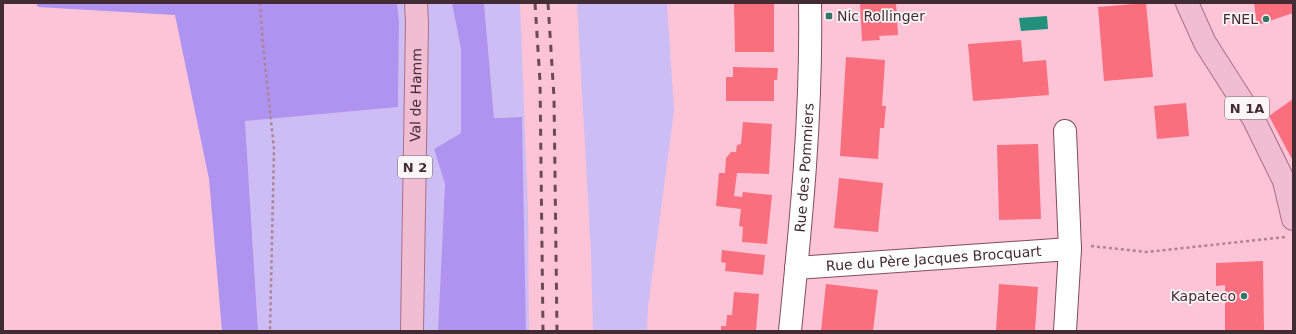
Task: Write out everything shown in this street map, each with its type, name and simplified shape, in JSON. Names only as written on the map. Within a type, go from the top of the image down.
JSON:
[{"type":"main road","name":"Val de Hamm","points":[[412,331],[418,23],[416,3]]},
{"type":"main road","name":"N 1A","points":[[1186,3],[1205,43],[1257,125],[1284,181],[1293,219]]},
{"type":"street","name":"Rue des Pommiers","points":[[790,331],[805,172],[811,67],[810,3]]},
{"type":"street","points":[[1065,131],[1070,248],[1065,331]]},
{"type":"street","name":"Rue du Père Jacques Brocquart","points":[[796,268],[1070,248]]},
{"type":"path","points":[[260,3],[262,45],[274,149],[270,331]]},
{"type":"path","points":[[1070,248],[1090,246],[1147,252],[1293,237]]},
{"type":"shaded area","points":[[36,3],[397,3],[399,21],[398,107],[245,121],[258,331],[222,331],[209,179],[175,15],[38,7]]},
{"type":"shaded area","points":[[397,3],[452,3],[461,49],[461,133],[434,149],[445,184],[438,331],[258,331],[245,121],[398,107],[399,21]]},
{"type":"shaded area","points":[[452,3],[484,3],[494,118],[522,117],[526,331],[438,331],[445,184],[434,149],[461,133],[461,49]]},
{"type":"shaded area","points":[[484,3],[520,3],[528,208],[529,331],[526,331],[522,117],[494,118]]},
{"type":"shaded area","points":[[577,3],[667,3],[674,111],[648,307],[647,331],[593,331],[591,253]]},
{"type":"shaded area","points":[[1047,16],[1048,29],[1021,31],[1019,18]]},
{"type":"building","points":[[734,3],[774,3],[774,52],[735,52]]},
{"type":"building","points":[[860,3],[896,3],[898,35],[879,36],[880,40],[862,41]]},
{"type":"building","points":[[1146,3],[1153,77],[1104,81],[1098,7]]},
{"type":"building","name":"FNEL","points":[[1254,3],[1293,3],[1293,13],[1257,25]]},
{"type":"building","points":[[1021,40],[1023,62],[1046,60],[1049,95],[973,101],[968,44]]},
{"type":"building","points":[[846,57],[885,60],[882,106],[886,106],[884,128],[880,128],[878,159],[840,156]]},
{"type":"building","points":[[733,67],[778,68],[777,80],[774,80],[774,101],[726,101],[726,77],[733,77]]},
{"type":"building","points":[[1293,99],[1293,161],[1269,116]]},
{"type":"building","points":[[1186,103],[1189,136],[1157,139],[1154,106]]},
{"type":"building","points":[[743,122],[772,124],[769,174],[737,173],[734,196],[742,197],[743,192],[772,195],[767,244],[742,242],[743,227],[739,226],[741,209],[716,206],[719,173],[725,173],[726,158],[731,152],[736,152],[737,145],[741,144]]},
{"type":"building","points":[[1038,144],[1041,219],[999,220],[997,145]]},
{"type":"building","points":[[839,178],[883,183],[878,232],[834,228]]},
{"type":"building","points":[[722,250],[765,255],[763,275],[725,271],[726,263],[721,262]]},
{"type":"building","points":[[1263,261],[1264,331],[1225,331],[1225,285],[1216,286],[1216,263]]},
{"type":"building","points":[[826,284],[878,290],[873,331],[821,331]]},
{"type":"building","points":[[999,284],[1038,287],[1035,331],[996,331]]},
{"type":"building","points":[[734,292],[759,294],[756,331],[721,331],[721,326],[726,326],[727,315],[732,315]]},
{"type":"railway","points":[[535,3],[540,81],[543,331]]},
{"type":"railway","points":[[548,3],[554,97],[557,331]]},
{"type":"place","name":"Nic Rollinger","points":[[829,16]]},
{"type":"place","name":"FNEL","points":[[1266,19]]},
{"type":"place","name":"Kapateco","points":[[1244,296]]}]
